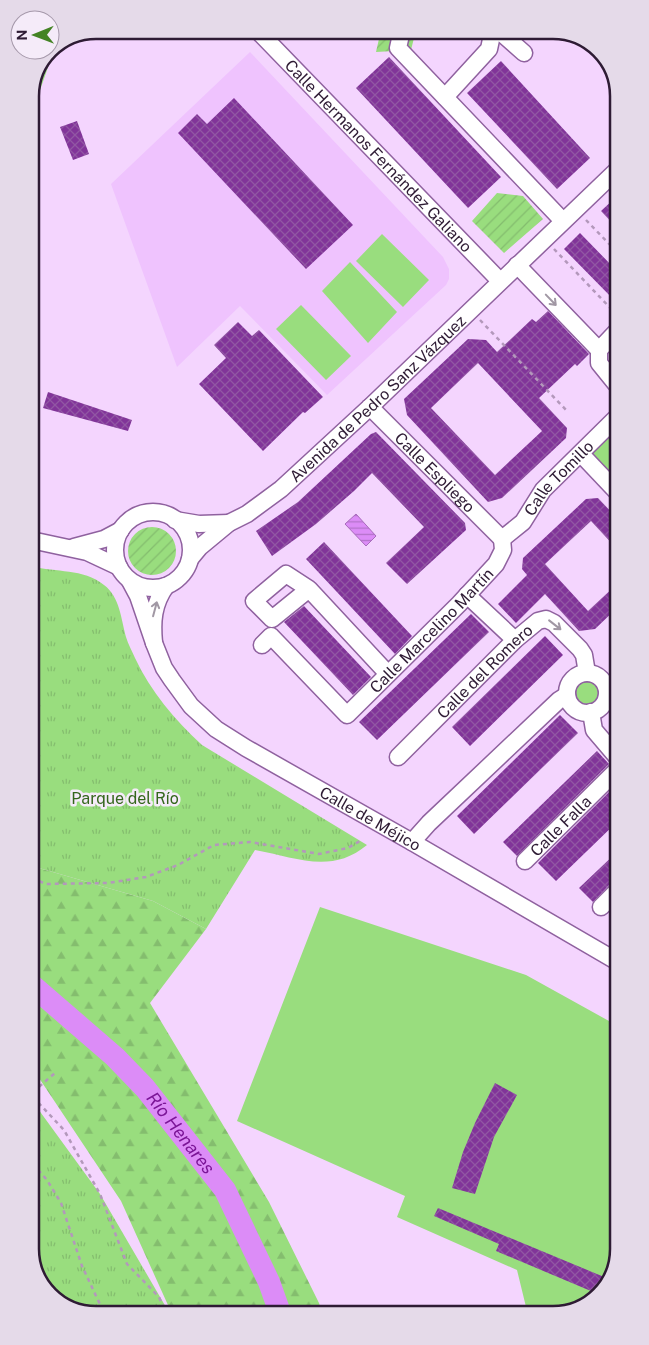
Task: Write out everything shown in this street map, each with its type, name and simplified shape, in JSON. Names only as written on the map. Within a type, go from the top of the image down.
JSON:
[{"type":"street","name":"Calle Hermanos Fernández Galiano","points":[[266,39],[500,281]]},
{"type":"street","points":[[400,39],[398,48],[563,221]]},
{"type":"street","points":[[445,97],[489,49],[491,39]]},
{"type":"street","points":[[508,39],[524,53]]},
{"type":"street","name":"Avenida de Pedro Sanz Vázquez","points":[[190,559],[200,547],[229,523],[248,514],[281,489],[370,407],[517,264],[610,178]]},
{"type":"street","points":[[517,264],[599,350]]},
{"type":"street","points":[[610,338],[599,350],[599,363],[610,378]]},
{"type":"street","name":"Calle Espliego","points":[[370,407],[502,539]]},
{"type":"street","name":"Calle Tomillo","points":[[502,539],[523,522],[543,490],[610,424]]},
{"type":"street","points":[[581,454],[610,485]]},
{"type":"street","points":[[39,542],[72,548],[99,556],[118,567],[130,581],[147,588],[166,586],[181,576],[190,559],[190,542],[182,526],[176,520],[159,513],[150,512],[134,518],[121,530],[104,539],[72,548]]},
{"type":"street","name":"Avenida de Pedro Sanz Vázquez","points":[[176,520],[199,524],[229,523]]},
{"type":"street","points":[[118,567],[115,544],[121,530]]},
{"type":"street","name":"Calle Marcelino Martín","points":[[262,644],[271,636],[347,715],[496,564],[503,550],[502,539]]},
{"type":"street","name":"Calle de Méjico","points":[[130,581],[138,596],[161,662],[191,706],[216,728],[246,748],[610,957]]},
{"type":"street","name":"Calle de Méjico","points":[[154,643],[152,628],[154,614],[166,586]]},
{"type":"street","points":[[309,589],[388,674]]},
{"type":"street","points":[[467,595],[515,640]]},
{"type":"street","name":"Calle del Romero","points":[[398,757],[515,640],[538,621],[550,620],[580,649],[587,664],[587,673]]},
{"type":"street","points":[[610,686],[600,678],[587,673],[582,674],[572,680],[567,695],[575,709],[580,712],[591,712],[597,710],[605,702],[610,692]]},
{"type":"street","points":[[412,842],[429,823],[558,700],[567,695]]},
{"type":"street","points":[[591,712],[594,730],[610,749]]},
{"type":"street","name":"Calle Falla","points":[[525,861],[610,778]]},
{"type":"street","points":[[601,907],[610,898]]},
{"type":"path","points":[[576,209],[610,245]]},
{"type":"path","points":[[544,239],[610,308]]},
{"type":"path","points":[[470,310],[566,411]]},
{"type":"path","points":[[39,881],[46,884],[108,883],[146,877],[178,865],[214,844],[250,842],[319,854],[348,848],[360,841]]},
{"type":"path","points":[[39,1087],[55,1073]]},
{"type":"path","points":[[39,1103],[64,1130],[100,1194],[127,1264],[159,1297],[163,1306]]},
{"type":"path","points":[[39,1171],[61,1203],[82,1266],[101,1306]]},
{"type":"shaded area","points":[[250,52],[443,257],[449,269],[449,279],[446,285],[327,395],[240,306],[177,367],[111,184]]},
{"type":"shaded area","points":[[356,514],[376,536],[366,546],[345,524]]},
{"type":"green space","points":[[379,39],[414,39],[411,50],[376,52]]},
{"type":"green space","points":[[50,61],[39,93],[43,74]]},
{"type":"green space","points":[[497,193],[523,196],[543,219],[504,253],[472,221]]},
{"type":"green space","points":[[382,234],[429,280],[403,307],[356,261]]},
{"type":"green space","points":[[350,262],[397,312],[368,343],[322,291]]},
{"type":"green space","points":[[301,305],[351,356],[326,380],[276,329]]},
{"type":"green space","points":[[610,435],[610,479],[588,455]]},
{"type":"green space","points":[[152,527],[161,529],[169,534],[174,542],[176,551],[174,560],[169,568],[161,573],[152,575],[143,573],[135,568],[130,560],[128,551],[130,542],[135,534],[143,529]]},
{"type":"green space","name":"Parque del Río","points":[[39,568],[78,573],[96,580],[109,590],[117,602],[127,640],[148,682],[173,715],[202,745],[367,845],[353,854],[326,862],[299,859],[255,850],[206,929],[153,901],[39,868]]},
{"type":"green space","points":[[587,682],[597,689],[598,693],[591,703],[587,704],[577,697],[576,693],[583,683]]},
{"type":"green space","points":[[39,868],[153,901],[206,929],[150,1003],[269,1202],[320,1306],[168,1306],[121,1201],[39,1078]]},
{"type":"green space","points":[[320,907],[526,975],[610,1022],[610,1257],[607,1267],[601,1281],[594,1290],[582,1299],[564,1305],[526,1306],[517,1270],[397,1217],[405,1196],[237,1121]]},
{"type":"green space","points":[[39,1110],[100,1194],[165,1306],[92,1306],[81,1304],[67,1299],[55,1290],[46,1278],[40,1260],[39,1249]]},
{"type":"building","points":[[389,57],[501,177],[468,208],[356,88]]},
{"type":"building","points":[[501,61],[590,158],[557,189],[467,93]]},
{"type":"building","points":[[234,98],[353,225],[306,269],[178,133],[197,114],[207,124]]},
{"type":"building","points":[[77,121],[89,154],[73,160],[60,127]]},
{"type":"building","points":[[610,203],[610,221],[601,211]]},
{"type":"building","points":[[580,233],[610,264],[610,296],[564,249]]},
{"type":"building","points":[[548,311],[589,354],[577,366],[575,364],[539,398],[567,428],[566,438],[502,498],[488,502],[407,415],[404,399],[468,339],[486,340],[497,352],[532,319],[536,322]],"holes":[[[478,363],[542,431],[495,475],[431,408]]]},
{"type":"building","points":[[238,322],[252,336],[259,330],[323,397],[305,413],[303,412],[263,451],[199,384],[226,358],[214,345]]},
{"type":"building","points":[[48,392],[132,420],[128,431],[43,408]]},
{"type":"building","points":[[376,432],[465,523],[466,530],[407,584],[386,563],[424,527],[372,473],[316,524],[272,556],[256,531],[298,502],[371,434]]},
{"type":"building","points":[[598,498],[610,511],[610,541],[591,521],[545,564],[588,611],[610,591],[610,615],[595,629],[579,631],[545,594],[516,623],[498,604],[527,575],[522,569],[523,558],[586,499]]},
{"type":"building","points":[[324,542],[412,636],[395,654],[306,559]]},
{"type":"building","points":[[304,606],[371,677],[353,695],[284,622]]},
{"type":"building","points":[[471,614],[489,632],[377,740],[359,722]]},
{"type":"building","points":[[545,636],[563,655],[470,746],[452,727]]},
{"type":"building","points":[[560,715],[578,733],[474,834],[457,816]]},
{"type":"building","points":[[597,751],[609,764],[517,856],[503,842]]},
{"type":"building","points":[[610,791],[610,829],[556,881],[538,863]]},
{"type":"building","points":[[610,859],[610,884],[593,902],[579,888]]},
{"type":"building","points":[[495,1083],[517,1095],[494,1137],[475,1194],[452,1188],[463,1152]]},
{"type":"building","points":[[438,1208],[603,1276],[592,1291],[496,1251],[499,1244],[434,1216]]},
{"type":"waterway","name":"Río Henares","points":[[39,991],[115,1057],[145,1088],[225,1190],[269,1282],[278,1306]]}]
